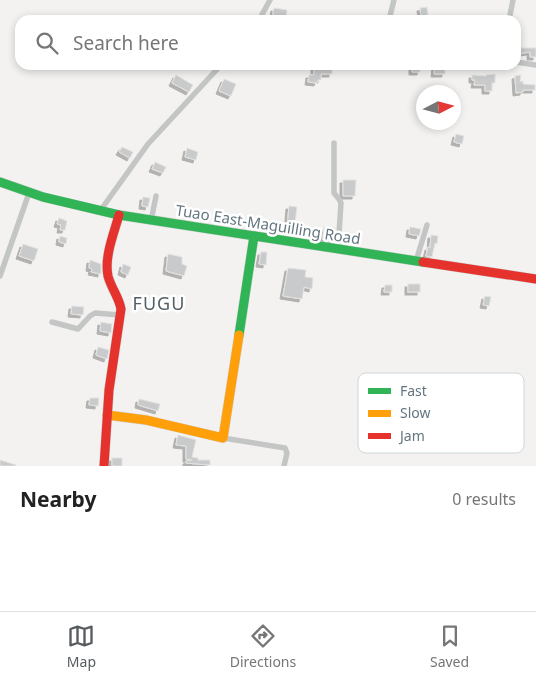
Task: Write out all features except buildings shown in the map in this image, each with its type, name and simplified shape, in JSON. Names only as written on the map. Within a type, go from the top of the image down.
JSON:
[{"type":"street","points":[[262,15],[270,0]]},
{"type":"street","points":[[390,15],[394,0]]},
{"type":"street","points":[[510,15],[513,0]]},
{"type":"street","points":[[521,63],[536,65]]},
{"type":"street","points":[[100,211],[148,144],[216,70]]},
{"type":"street","points":[[334,143],[334,193],[341,203],[338,249]]},
{"type":"street","name":"Tuao East-Maguilling Road","points":[[0,182],[29,193],[100,211],[151,221],[536,279]]},
{"type":"street","points":[[0,276],[29,193]]},
{"type":"street","points":[[151,221],[156,196]]},
{"type":"street","points":[[104,466],[109,390],[120,315],[119,299],[107,271],[119,215]]},
{"type":"street","points":[[416,261],[427,224]]},
{"type":"street","points":[[223,438],[254,236]]},
{"type":"street","points":[[52,322],[78,329],[95,313],[120,315]]},
{"type":"street","points":[[107,415],[146,420],[223,438],[286,449],[284,466]]},
{"type":"traffic: fast","points":[[0,182],[43,197],[119,215],[423,262]]},
{"type":"traffic: fast","points":[[239,335],[254,236]]},
{"type":"traffic: slow","points":[[107,415],[146,420],[223,438],[239,335]]},
{"type":"traffic: jam","points":[[104,466],[109,390],[121,309],[108,276],[107,261],[119,215]]},
{"type":"traffic: jam","points":[[423,262],[536,279]]},
{"type":"district","name":"FUGU","points":[[159,304]]}]
